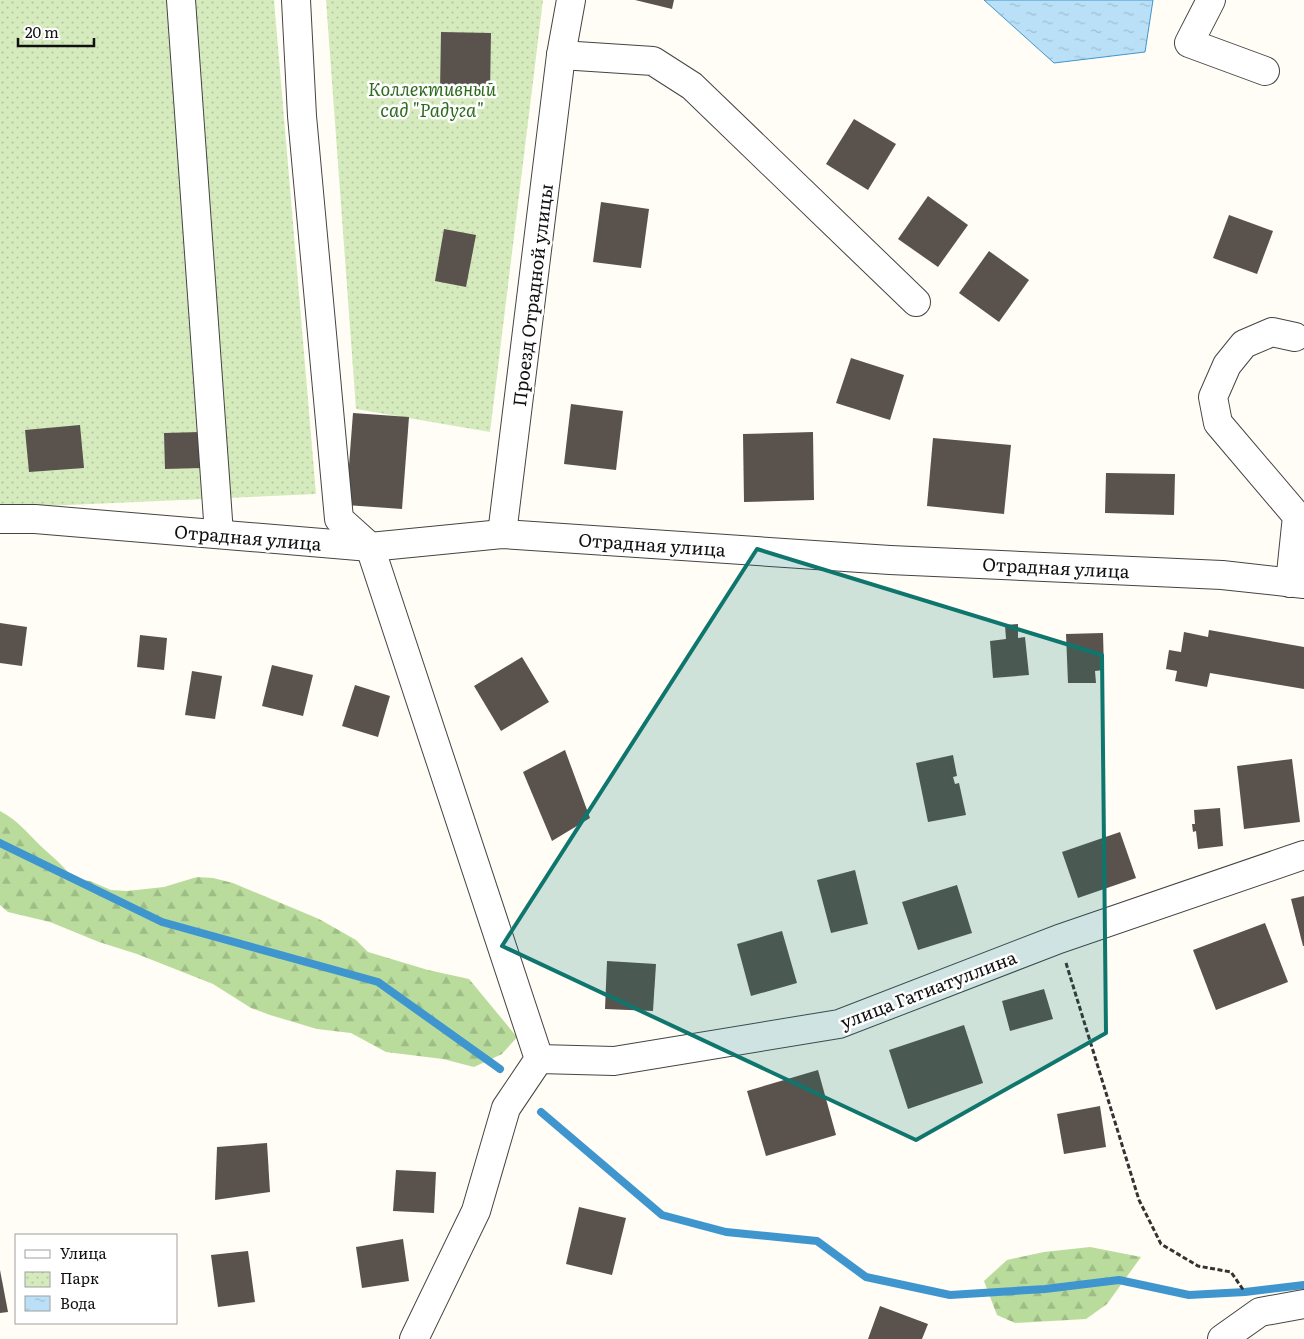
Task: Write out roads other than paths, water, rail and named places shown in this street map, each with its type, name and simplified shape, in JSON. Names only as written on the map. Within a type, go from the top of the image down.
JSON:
[{"type":"street","points":[[181,0],[219,534]]},
{"type":"street","points":[[296,0],[302,116],[339,519],[370,547],[539,1059],[506,1108],[476,1211],[414,1339]]},
{"type":"street","name":"Проезд Отрадной улицы","points":[[502,534],[561,55],[571,0]]},
{"type":"street","points":[[1211,0],[1189,43],[1265,70]]},
{"type":"street","points":[[561,55],[653,61],[692,86],[916,302]]},
{"type":"street","points":[[1295,337],[1272,332],[1244,344],[1227,365],[1213,397],[1218,424],[1298,516],[1297,583]]},
{"type":"street","name":"Отрадная улица","points":[[0,519],[35,519],[370,547],[502,534],[890,560],[1222,575],[1297,583]]},
{"type":"street","name":"улица Гатиатуллина","points":[[539,1059],[614,1061],[839,1024],[1059,939],[1304,855]]},
{"type":"street","points":[[1222,1339],[1260,1312],[1304,1304]]},
{"type":"water","points":[[984,0],[1153,0],[1145,52],[1054,63]]},
{"type":"waterway","points":[[0,843],[162,922],[378,982],[500,1069]]},
{"type":"waterway","points":[[541,1112],[662,1215],[726,1232],[817,1241],[866,1277],[950,1295],[1045,1289],[1119,1280],[1189,1295],[1245,1292],[1304,1285]]},
{"type":"park label","name":"Коллективный сад \"Радуга\"","points":[[432,98]]}]
